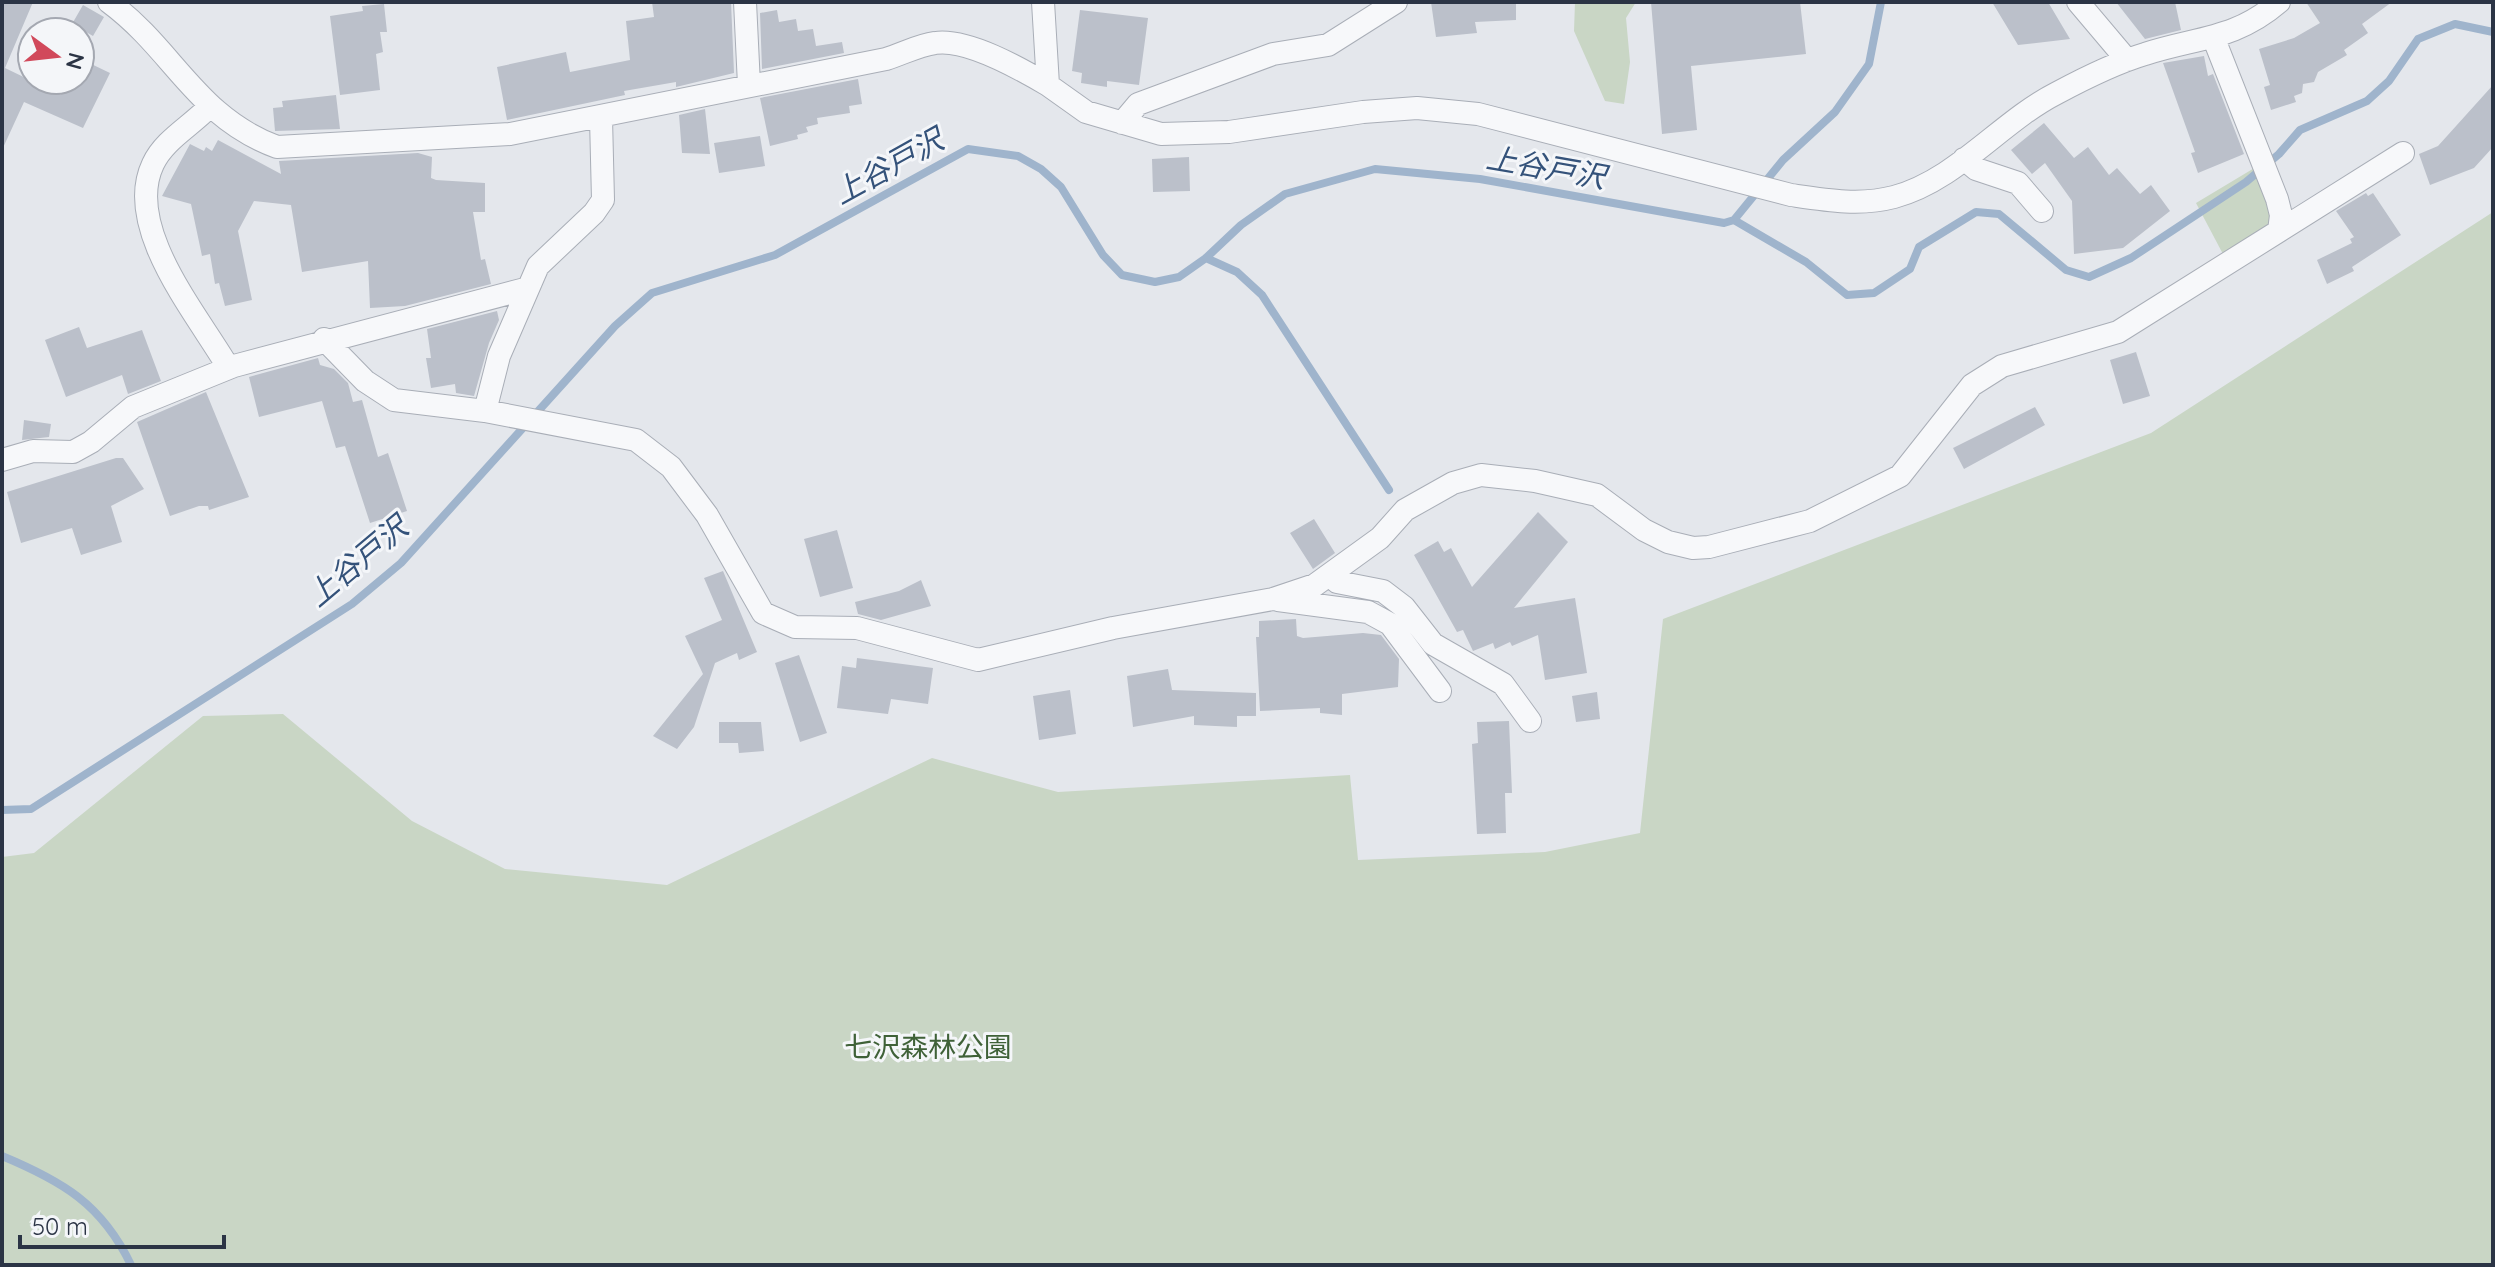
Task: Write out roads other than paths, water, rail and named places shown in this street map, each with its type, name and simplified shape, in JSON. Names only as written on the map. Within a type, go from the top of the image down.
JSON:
[{"type":"street","points":[[109,2],[154,43],[209,107],[245,135],[277,147],[478,138],[601,118],[886,59],[933,43],[951,42],[1013,64],[1086,112],[1161,134],[1201,134],[1363,112],[1417,108],[1478,114],[1791,195],[1845,203],[1892,198],[1922,186],[2054,94],[2127,60],[2214,39],[2245,27],[2279,2]]},
{"type":"street","points":[[745,2],[749,85]]},
{"type":"street","points":[[1043,2],[1048,85]]},
{"type":"street","points":[[1122,123],[1138,104],[1273,54],[1328,45],[1396,2]]},
{"type":"street","points":[[2078,2],[2127,60]]},
{"type":"street","points":[[2214,39],[2277,199],[2281,215],[2279,231]]},
{"type":"street","points":[[209,107],[168,143],[154,162],[144,189],[163,263],[228,367]]},
{"type":"street","points":[[485,411],[499,356],[525,289],[538,266],[594,213],[603,200],[601,118]]},
{"type":"street","points":[[324,339],[365,381],[394,400],[485,411],[636,440],[654,451],[707,515],[763,613],[795,627],[857,628],[978,660],[1113,628],[1273,599],[1331,576],[1380,538],[1405,510],[1453,483],[1481,475],[1535,481],[1597,495],[1617,506],[1644,530],[1668,542],[1693,548],[1709,547],[1810,521],[1900,476],[1972,385],[2002,366],[2118,332],[2403,153]]},
{"type":"street","points":[[1964,159],[1976,169],[2018,183],[2042,211]]},
{"type":"street","points":[[2,460],[33,451],[73,452],[91,442],[133,407],[228,367],[324,339],[525,289]]},
{"type":"street","points":[[1331,576],[1337,582],[1383,591],[1404,607],[1433,644],[1503,684],[1530,721]]},
{"type":"street","points":[[1273,599],[1368,612],[1390,624],[1440,691]]},
{"type":"waterway","name":"上谷戸沢","points":[[2,810],[31,809],[352,604],[401,563],[615,326],[652,293],[775,255],[968,149],[1018,156],[1041,169],[1061,187],[1103,255],[1122,275],[1155,282],[1179,277],[1206,258],[1241,225],[1285,194],[1375,169],[1480,179],[1724,223],[1734,220],[1783,160],[1835,112],[1869,64],[1881,2]]},
{"type":"waterway","points":[[1734,220],[1806,262],[1847,295],[1874,293],[1910,269],[1919,247],[1976,212],[1999,214],[2066,270],[2089,277],[2131,258],[2246,182],[2279,154],[2300,130],[2367,101],[2389,81],[2418,39],[2455,24],[2493,32]]},
{"type":"waterway","points":[[1206,258],[1237,272],[1262,295],[1389,490]]},
{"type":"waterway","points":[[2,1156],[62,1185],[78,1197],[107,1226],[131,1265]]},
{"type":"park label","name":"七沢森林公園","points":[[928,1046]]}]
